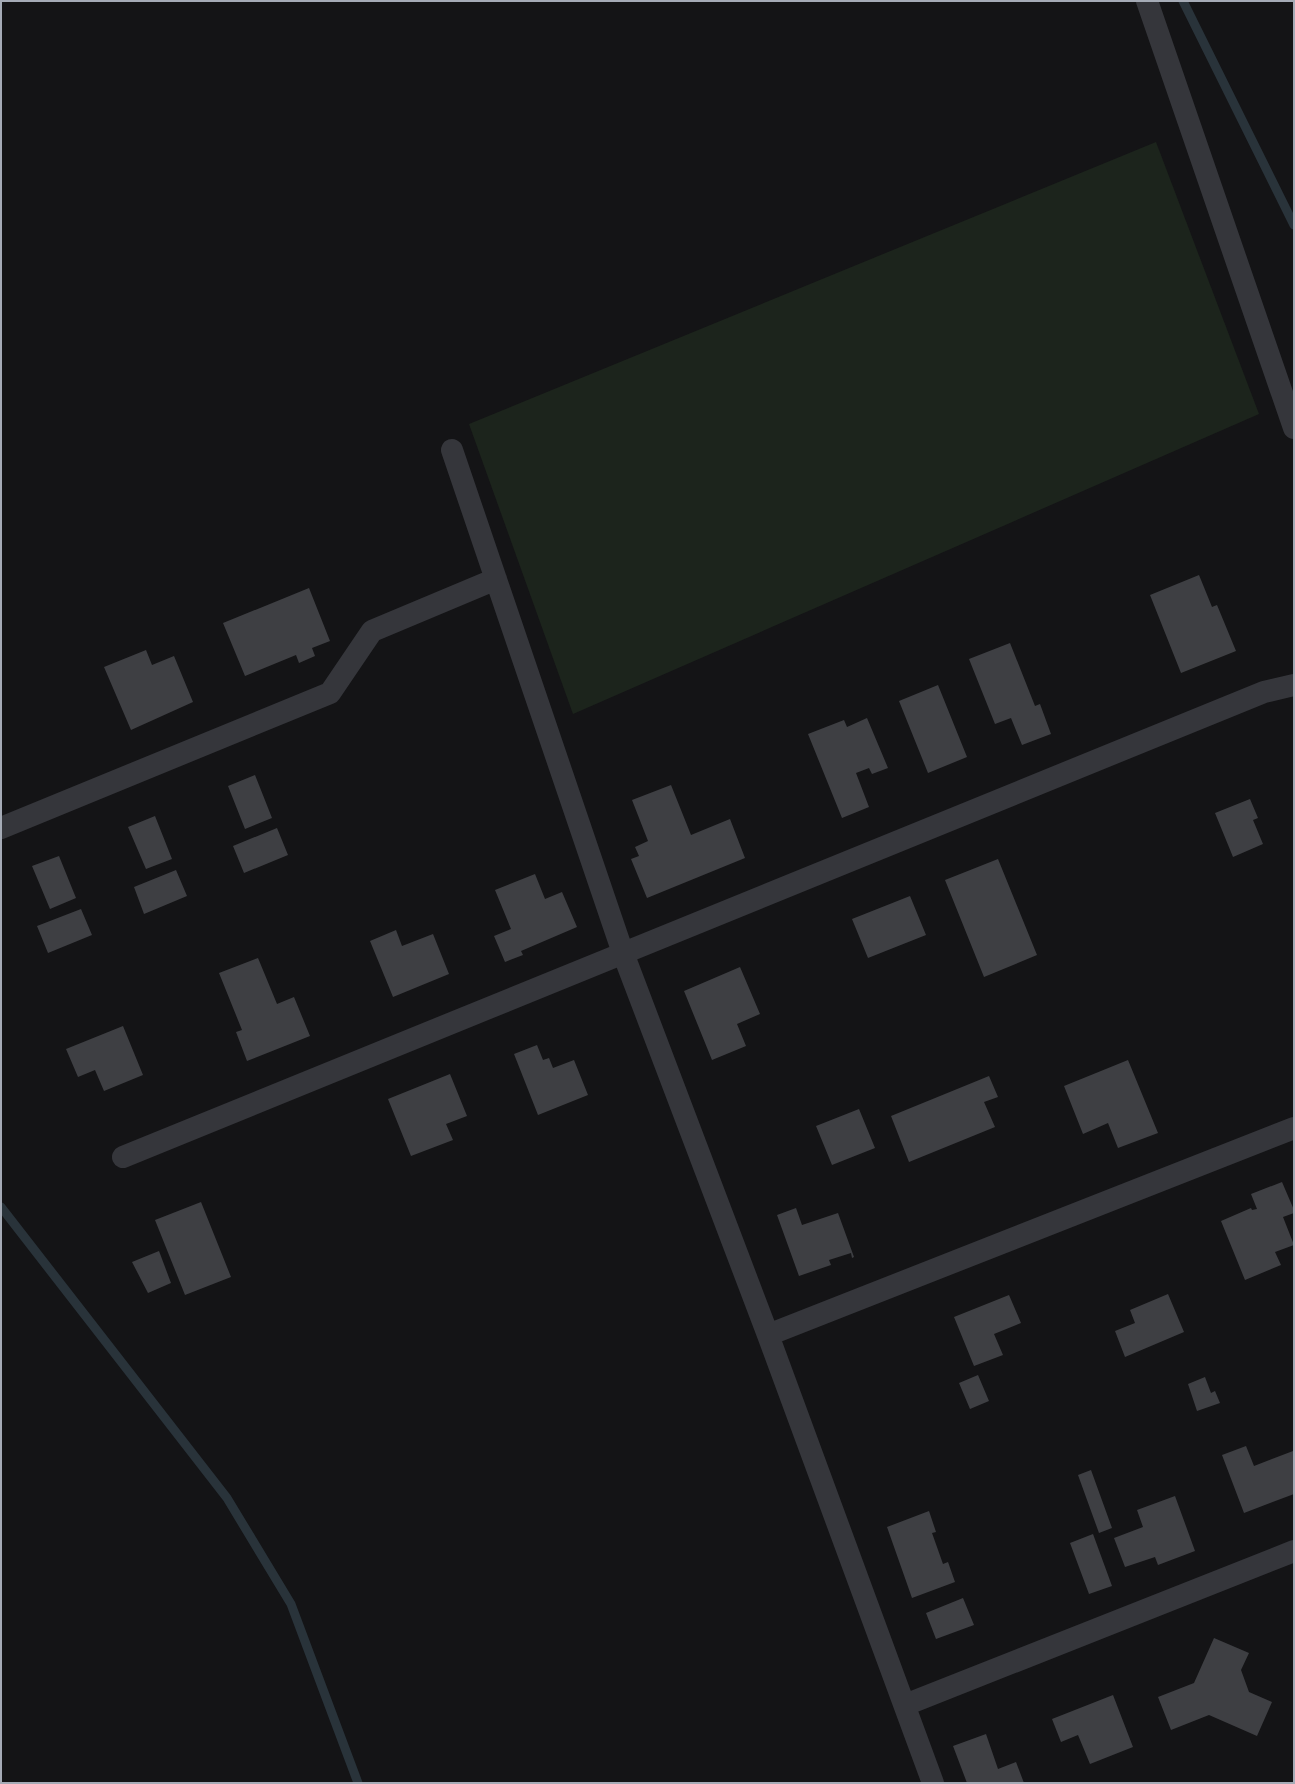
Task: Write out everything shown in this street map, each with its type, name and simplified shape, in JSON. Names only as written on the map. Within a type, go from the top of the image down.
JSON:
[{"type":"street","points":[[1147,1],[1294,428]]},
{"type":"street","points":[[452,450],[623,953],[768,1335],[906,1706],[933,1783]]},
{"type":"street","points":[[1,828],[330,693],[372,630],[496,579]]},
{"type":"street","points":[[123,1157],[1264,692],[1294,685]]},
{"type":"street","points":[[768,1335],[1294,1128]]},
{"type":"street","points":[[906,1706],[1294,1551]]},
{"type":"shaded area","points":[[1156,142],[1259,414],[573,714],[469,424]]},
{"type":"building","points":[[1199,575],[1212,607],[1217,605],[1236,651],[1181,673],[1150,595]]},
{"type":"building","points":[[309,588],[330,641],[312,648],[315,656],[299,663],[296,655],[245,676],[223,623]]},
{"type":"building","points":[[1010,643],[1035,706],[1040,704],[1051,734],[1022,745],[1011,718],[995,724],[969,659]]},
{"type":"building","points":[[146,650],[152,665],[174,656],[193,702],[131,730],[104,667]]},
{"type":"building","points":[[938,685],[967,757],[928,773],[899,701]]},
{"type":"building","points":[[867,718],[888,768],[872,774],[869,768],[856,773],[869,807],[842,818],[808,734],[844,720],[847,727]]},
{"type":"building","points":[[255,775],[272,818],[245,829],[228,786]]},
{"type":"building","points":[[671,785],[691,835],[730,819],[745,858],[647,898],[631,859],[639,856],[635,847],[648,841],[632,800]]},
{"type":"building","points":[[1250,799],[1258,818],[1253,820],[1263,844],[1233,857],[1215,813]]},
{"type":"building","points":[[155,816],[172,859],[146,869],[128,827]]},
{"type":"building","points":[[277,828],[288,855],[244,873],[233,846]]},
{"type":"building","points":[[59,856],[76,898],[50,909],[32,866]]},
{"type":"building","points":[[998,859],[1037,955],[984,977],[945,880]]},
{"type":"building","points":[[176,870],[187,896],[144,914],[134,887]]},
{"type":"building","points":[[535,874],[545,899],[562,892],[577,927],[521,951],[523,955],[505,962],[494,936],[511,929],[495,890]]},
{"type":"building","points":[[910,896],[926,935],[868,958],[852,919]]},
{"type":"building","points":[[81,909],[92,935],[48,953],[37,926]]},
{"type":"building","points":[[396,930],[402,946],[433,934],[449,974],[393,997],[370,941]]},
{"type":"building","points":[[258,958],[277,1004],[294,997],[310,1036],[247,1061],[236,1032],[242,1030],[219,973]]},
{"type":"building","points":[[740,967],[760,1014],[737,1024],[746,1046],[712,1060],[684,991]]},
{"type":"building","points":[[123,1026],[143,1075],[104,1091],[95,1070],[78,1077],[66,1049]]},
{"type":"building","points":[[537,1045],[543,1060],[549,1058],[553,1068],[574,1060],[588,1095],[538,1115],[514,1054]]},
{"type":"building","points":[[1128,1060],[1158,1133],[1118,1148],[1108,1123],[1083,1134],[1064,1086]]},
{"type":"building","points":[[450,1074],[467,1116],[446,1124],[453,1140],[411,1156],[388,1099]]},
{"type":"building","points":[[989,1076],[998,1097],[984,1102],[995,1127],[909,1162],[891,1116]]},
{"type":"building","points":[[859,1109],[875,1148],[832,1165],[816,1126]]},
{"type":"building","points":[[1282,1182],[1294,1210],[1294,1213],[1283,1217],[1294,1245],[1275,1252],[1281,1265],[1245,1280],[1221,1221],[1251,1208],[1252,1210],[1257,1209],[1251,1194]]},
{"type":"building","points":[[201,1202],[231,1277],[185,1295],[155,1220]]},
{"type":"building","points":[[796,1208],[802,1225],[838,1213],[854,1257],[852,1258],[851,1253],[829,1260],[831,1265],[799,1276],[777,1215]]},
{"type":"building","points":[[159,1251],[171,1283],[148,1293],[132,1262]]},
{"type":"building","points":[[1168,1294],[1184,1332],[1125,1357],[1115,1331],[1135,1323],[1130,1310]]},
{"type":"building","points":[[1009,1295],[1021,1323],[994,1334],[1003,1355],[974,1366],[954,1317]]},
{"type":"building","points":[[978,1375],[989,1401],[970,1409],[959,1383]]},
{"type":"building","points":[[1205,1377],[1211,1393],[1215,1391],[1220,1403],[1197,1411],[1188,1384]]},
{"type":"building","points":[[1246,1446],[1254,1466],[1293,1451],[1294,1494],[1244,1513],[1222,1455]]},
{"type":"building","points":[[1091,1470],[1112,1528],[1099,1533],[1078,1475]]},
{"type":"building","points":[[1175,1496],[1195,1551],[1158,1565],[1155,1557],[1125,1567],[1114,1538],[1143,1527],[1137,1510]]},
{"type":"building","points":[[929,1511],[936,1532],[932,1533],[943,1564],[948,1562],[955,1582],[912,1598],[887,1527]]},
{"type":"building","points":[[1093,1534],[1112,1586],[1089,1594],[1070,1543]]},
{"type":"building","points":[[963,1598],[974,1625],[936,1639],[926,1613]]},
{"type":"building","points":[[1214,1638],[1249,1653],[1241,1670],[1249,1692],[1272,1702],[1257,1736],[1209,1715],[1171,1730],[1158,1697],[1194,1683]]},
{"type":"building","points":[[1113,1695],[1133,1747],[1090,1764],[1078,1735],[1061,1742],[1052,1719]]},
{"type":"building","points":[[986,1734],[998,1769],[1016,1762],[1024,1783],[967,1783],[953,1746]]},
{"type":"waterway","points":[[1183,1],[1294,225]]},
{"type":"waterway","points":[[1,1207],[227,1498],[291,1604],[358,1783]]}]
